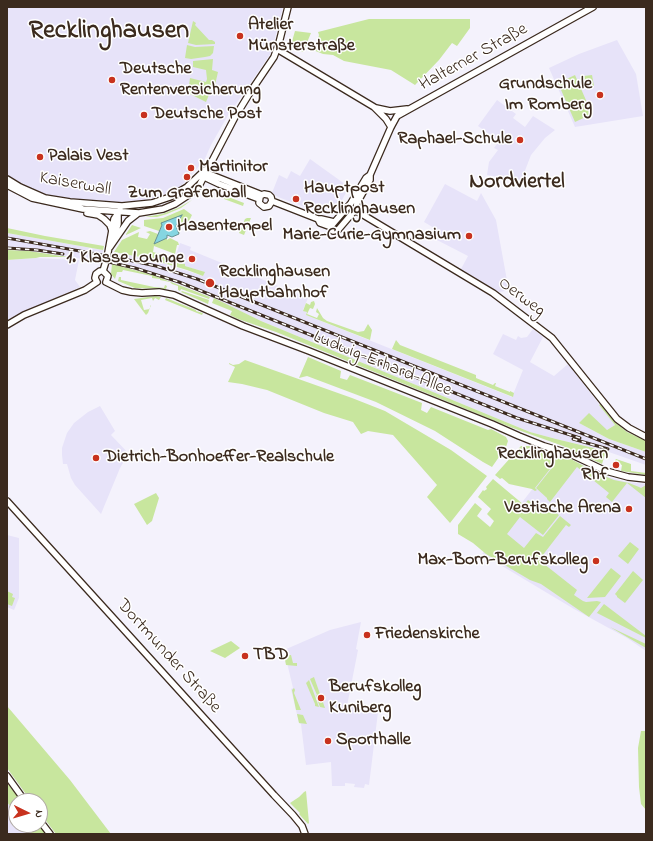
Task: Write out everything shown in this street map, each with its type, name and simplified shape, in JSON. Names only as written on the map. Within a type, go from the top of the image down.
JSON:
[{"type":"main road","points":[[109,250],[132,217],[139,213],[163,209],[175,204],[199,186],[203,174],[250,91],[274,57],[288,7]]},
{"type":"main road","name":"Halterner Straße","points":[[354,207],[366,178],[370,175],[391,127],[398,116],[594,7]]},
{"type":"main road","points":[[277,49],[374,108],[386,119],[391,127]]},
{"type":"main road","name":"Halterner Straße","points":[[374,108],[384,111],[409,109]]},
{"type":"main road","points":[[203,174],[215,183],[260,197],[269,195],[272,198],[272,201],[318,220],[320,223],[332,225],[354,207]]},
{"type":"main road","points":[[116,208],[152,203],[170,197],[187,187],[203,174]]},
{"type":"main road","name":"Kaiserwall","points":[[7,179],[20,187],[45,198],[116,208]]},
{"type":"main road","name":"Kaiserwall","points":[[7,185],[32,198],[74,207],[116,208]]},
{"type":"main road","points":[[260,197],[260,203],[264,206],[269,206],[272,201]]},
{"type":"main road","points":[[74,207],[85,213],[98,215],[110,225],[112,232]]},
{"type":"main road","points":[[332,225],[334,231],[338,230],[354,207]]},
{"type":"main road","name":"Oerweg","points":[[354,207],[493,293],[552,338],[617,419],[629,428],[646,436]]},
{"type":"main road","points":[[116,208],[139,213]]},
{"type":"main road","points":[[109,250],[116,208]]},
{"type":"main road","points":[[103,271],[118,224],[116,208]]},
{"type":"main road","points":[[97,282],[102,284],[106,282],[108,276],[103,271]]},
{"type":"main road","points":[[97,282],[95,278],[96,274],[103,271]]},
{"type":"main road","points":[[7,325],[24,315],[85,290],[97,282]]},
{"type":"main road","name":"Ludwig-Erhard-Allee","points":[[106,282],[122,290],[131,292],[159,292],[174,296],[243,326],[309,351],[519,436],[568,453],[606,471],[628,477],[646,479]]},
{"type":"main road","name":"Dortmunder Straße","points":[[7,501],[293,815],[302,826],[305,834]]},
{"type":"main road","points":[[7,776],[19,793]]},
{"type":"shaded area","points":[[7,7],[283,7],[271,53],[227,117],[211,145],[204,161],[178,189],[149,201],[123,204],[60,199],[35,193],[7,177]]},
{"type":"shaded area","name":"Grundschule Im Romberg","points":[[617,40],[636,74],[643,116],[575,127],[549,68],[579,54]]},
{"type":"shaded area","name":"Raphael-Schule","points":[[497,100],[516,114],[513,118],[525,127],[533,116],[555,130],[545,138],[531,155],[521,181],[487,175],[489,162],[498,150],[494,148],[499,141],[478,126]]},
{"type":"shaded area","points":[[310,159],[349,187],[335,213],[326,215],[278,197],[272,193],[279,175],[287,179],[291,171],[300,176]]},
{"type":"shaded area","name":"Marie-Curie-Gymnasium","points":[[445,184],[477,201],[481,193],[496,220],[508,286],[505,291],[499,292],[461,269],[468,256],[437,240],[441,232],[424,222]]},
{"type":"shaded area","points":[[7,233],[103,250],[101,262],[45,253],[7,250]]},
{"type":"shaded area","points":[[180,243],[191,247],[190,250],[308,298],[303,310],[307,312],[306,315],[512,397],[523,370],[493,354],[503,334],[516,340],[518,336],[521,338],[527,337],[533,329],[543,337],[530,362],[554,376],[568,364],[615,425],[607,430],[579,423],[609,439],[646,452],[646,465],[606,451],[530,432],[261,321],[204,294],[153,275],[112,264],[114,252],[150,259],[203,276],[204,272],[174,261]]},
{"type":"shaded area","points":[[36,258],[79,260],[75,280],[80,287],[7,320],[7,260]]},
{"type":"shaded area","name":"Dietrich-Bonhoeffer-Realschule","points":[[100,406],[115,431],[111,435],[131,456],[127,463],[124,461],[120,468],[101,514],[75,485],[71,478],[67,464],[63,464],[62,455],[62,448],[67,433],[74,423],[88,412]]},
{"type":"shaded area","points":[[558,456],[562,456],[604,476],[627,482],[646,484],[646,651],[627,638],[574,609],[482,554]]},
{"type":"shaded area","points":[[7,535],[19,538],[19,598],[14,610],[7,607]]},
{"type":"shaded area","name":"Berufskolleg Kuniberg","points":[[361,622],[356,649],[358,650],[347,706],[378,712],[369,785],[365,784],[364,788],[354,787],[355,784],[345,783],[345,786],[332,786],[331,762],[306,765],[301,724],[299,723],[291,689],[293,688],[284,650],[330,630]]},
{"type":"shaded area","points":[[7,797],[8,833],[33,834],[7,834]]},
{"type":"green space","points":[[369,19],[470,19],[470,28],[457,46],[452,43],[439,60],[415,85],[391,70],[344,61],[333,55],[323,54],[313,50],[316,45],[315,49],[317,49],[320,41],[318,39],[318,32]]},
{"type":"green space","points":[[193,21],[209,40],[215,42],[215,44],[196,45],[188,43]]},
{"type":"green space","points":[[295,31],[311,33],[303,52],[291,45]]},
{"type":"green space","points":[[187,45],[195,47],[214,46],[213,53],[210,56],[205,57],[191,59],[185,58]]},
{"type":"green space","points":[[213,59],[212,70],[218,72],[215,85],[213,85],[206,102],[188,93],[190,78],[206,82],[206,70],[193,67],[193,61]]},
{"type":"green space","points":[[575,75],[592,114],[575,122],[558,83]]},
{"type":"green space","points":[[592,75],[594,86],[586,88],[584,76]]},
{"type":"green space","points":[[223,195],[244,203],[243,206],[224,199]]},
{"type":"green space","points":[[192,200],[181,208],[167,214],[157,217],[145,217],[162,214],[178,208]]},
{"type":"green space","points":[[184,209],[192,215],[189,221],[179,226],[181,229],[179,234],[176,226],[162,225],[159,231],[144,226],[144,220],[163,218]]},
{"type":"green space","points":[[251,218],[244,235],[239,233],[245,219]]},
{"type":"green space","points":[[132,225],[141,228],[126,235],[126,234]]},
{"type":"green space","points":[[7,228],[104,246],[103,250],[7,233]]},
{"type":"green space","points":[[150,231],[158,234],[155,243],[170,238],[178,242],[179,245],[177,245],[175,254],[154,246],[153,252],[166,256],[177,263],[185,264],[185,266],[205,272],[203,276],[150,259],[114,252],[122,240],[139,232],[138,237],[147,239],[150,234],[146,232]]},
{"type":"green space","points":[[7,250],[29,251],[68,257],[40,257],[7,260]]},
{"type":"green space","points":[[112,264],[153,275],[210,297],[209,299],[181,289],[180,291],[178,290],[178,286],[170,282],[152,278],[152,276],[123,270],[122,272],[117,272],[115,279],[111,274]]},
{"type":"green space","points":[[119,277],[121,277],[121,280],[154,287],[164,288],[165,285],[167,286],[166,289],[135,288],[118,281]]},
{"type":"green space","points":[[182,291],[209,300],[208,304],[181,292]]},
{"type":"green space","points":[[155,296],[161,297],[159,300],[155,298],[153,301],[152,298],[141,300],[144,310],[149,309],[146,315],[134,299]]},
{"type":"green space","points":[[166,298],[203,313],[202,315],[165,300]]},
{"type":"green space","points":[[214,298],[261,321],[530,432],[606,451],[602,464],[563,446],[510,427],[276,332],[238,319],[230,315],[232,311],[212,303]]},
{"type":"green space","points":[[314,301],[315,304],[313,309],[310,308],[307,314],[317,318],[319,314],[316,312],[317,308],[323,318],[327,321],[358,332],[364,331],[368,324],[372,330],[370,340],[306,315],[307,312],[303,311],[306,303],[310,305],[311,302]]},
{"type":"green space","points":[[396,340],[400,345],[476,375],[476,378],[493,385],[496,383],[495,386],[514,393],[513,397],[392,349]]},
{"type":"green space","points":[[308,357],[341,371],[340,378],[347,380],[350,375],[422,403],[421,410],[427,413],[431,407],[488,430],[491,429],[506,437],[508,441],[506,447],[492,467],[435,431],[376,402],[307,376],[299,378]]},
{"type":"green space","points":[[245,360],[385,411],[451,450],[487,476],[450,523],[427,497],[437,485],[393,435],[368,431],[361,434],[353,422],[324,413],[267,390],[228,382],[235,367],[229,363],[233,365],[239,364]]},
{"type":"green space","points":[[600,404],[617,424],[627,432],[646,441],[646,452],[609,439],[579,423],[589,413],[607,430],[615,425],[599,405]]},
{"type":"green space","points":[[521,446],[530,446],[540,450],[541,452],[569,458],[614,480],[629,483],[641,488],[646,485],[646,498],[627,483],[612,502],[606,497],[609,493],[577,467],[550,502],[536,488],[555,464],[535,488],[537,490],[535,491],[509,484],[502,478],[500,479],[495,475]]},
{"type":"green space","points":[[616,459],[631,464],[631,471],[646,473],[646,475],[621,471],[622,465],[614,462]]},
{"type":"green space","points":[[493,479],[524,505],[528,500],[539,508],[543,503],[559,515],[543,535],[520,517],[507,534],[524,548],[536,533],[543,537],[560,516],[571,525],[569,527],[566,525],[539,560],[577,590],[574,595],[586,602],[601,602],[589,617],[541,584],[530,580],[486,554],[473,543],[458,534],[458,525],[475,503],[482,509],[477,516],[490,527],[494,521],[487,514],[491,509],[478,497],[483,490],[484,491],[487,489],[486,487]]},
{"type":"green space","points":[[156,493],[159,498],[152,521],[147,525],[134,504]]},
{"type":"green space","points":[[630,542],[639,549],[628,564],[618,556]]},
{"type":"green space","points":[[611,568],[621,576],[605,597],[587,598]]},
{"type":"green space","points":[[633,571],[643,580],[625,603],[615,594]]},
{"type":"green space","points":[[7,591],[13,594],[12,597],[15,598],[12,606],[7,604]]},
{"type":"green space","points":[[604,604],[646,636],[646,638],[597,613],[596,614]]},
{"type":"green space","points":[[610,627],[646,644],[646,648],[627,637]]},
{"type":"green space","points":[[231,641],[240,648],[225,658],[210,651]]},
{"type":"green space","points":[[284,655],[291,655],[293,663],[297,663],[297,666],[286,665]]},
{"type":"green space","points":[[314,677],[325,708],[320,707],[316,696],[317,695],[310,679]]},
{"type":"green space","points":[[309,680],[319,707],[315,706],[306,683]]},
{"type":"green space","points":[[294,688],[294,693],[301,710],[296,710],[292,690]]},
{"type":"green space","points":[[7,706],[70,780],[111,834],[56,834],[48,824],[48,793],[25,793],[7,768]]},
{"type":"green space","points":[[297,714],[303,715],[307,724],[299,723]]},
{"type":"green space","points":[[641,731],[646,731],[646,810],[641,804],[639,787],[638,748]]},
{"type":"green space","points":[[7,783],[15,793],[8,793],[8,803]]},
{"type":"green space","points":[[306,791],[309,823],[308,824],[290,803]]},
{"type":"green space","points":[[31,833],[46,834],[32,834]]},
{"type":"water","points":[[182,215],[176,226],[179,234],[172,237],[167,235],[167,238],[154,244],[162,225],[161,223]]},
{"type":"railway","points":[[7,238],[119,258],[156,266],[197,279],[646,459]]},
{"type":"railway","points":[[7,248],[37,250],[63,254]]},
{"type":"railway","points":[[95,259],[135,268],[179,282],[517,418],[580,438]]},
{"type":"railway","points":[[573,439],[608,449]]},
{"type":"place","name":"Atelier Münsterstraße","points":[[240,36]]},
{"type":"place","name":"Deutsche Rentenversicherung","points":[[112,80]]},
{"type":"place","name":"Grundschule Im Romberg","points":[[600,95]]},
{"type":"place","name":"Deutsche Post","points":[[144,115]]},
{"type":"place","name":"Raphael-Schule","points":[[520,140]]},
{"type":"place","name":"Palais Vest","points":[[40,157]]},
{"type":"place","name":"Martinitor","points":[[191,168]]},
{"type":"place","name":"Zum Grafenwall","points":[[187,177]]},
{"type":"place","name":"Hauptpost Recklinghausen","points":[[296,199]]},
{"type":"place","name":"Hasentempel","points":[[169,227]]},
{"type":"place","name":"Marie-Curie-Gymnasium","points":[[469,236]]},
{"type":"place","name":"1. Klasse Lounge","points":[[192,259]]},
{"type":"place","name":"Recklinghausen Hauptbahnhof","points":[[210,283]]},
{"type":"place","name":"Dietrich-Bonhoeffer-Realschule","points":[[96,458]]},
{"type":"place","name":"Recklinghausen Rhf","points":[[616,465]]},
{"type":"place","name":"Vestische Arena","points":[[629,509]]},
{"type":"place","name":"Max-Born-Berufskolleg","points":[[596,561]]},
{"type":"place","name":"Friedenskirche","points":[[367,635]]},
{"type":"place","name":"TBD","points":[[245,656]]},
{"type":"place","name":"Berufskolleg Kuniberg","points":[[321,698]]},
{"type":"place","name":"Sporthalle","points":[[328,741]]},
{"type":"district","name":"Recklinghausen","points":[[109,33]]},
{"type":"district","name":"Nordviertel","points":[[517,183]]}]
